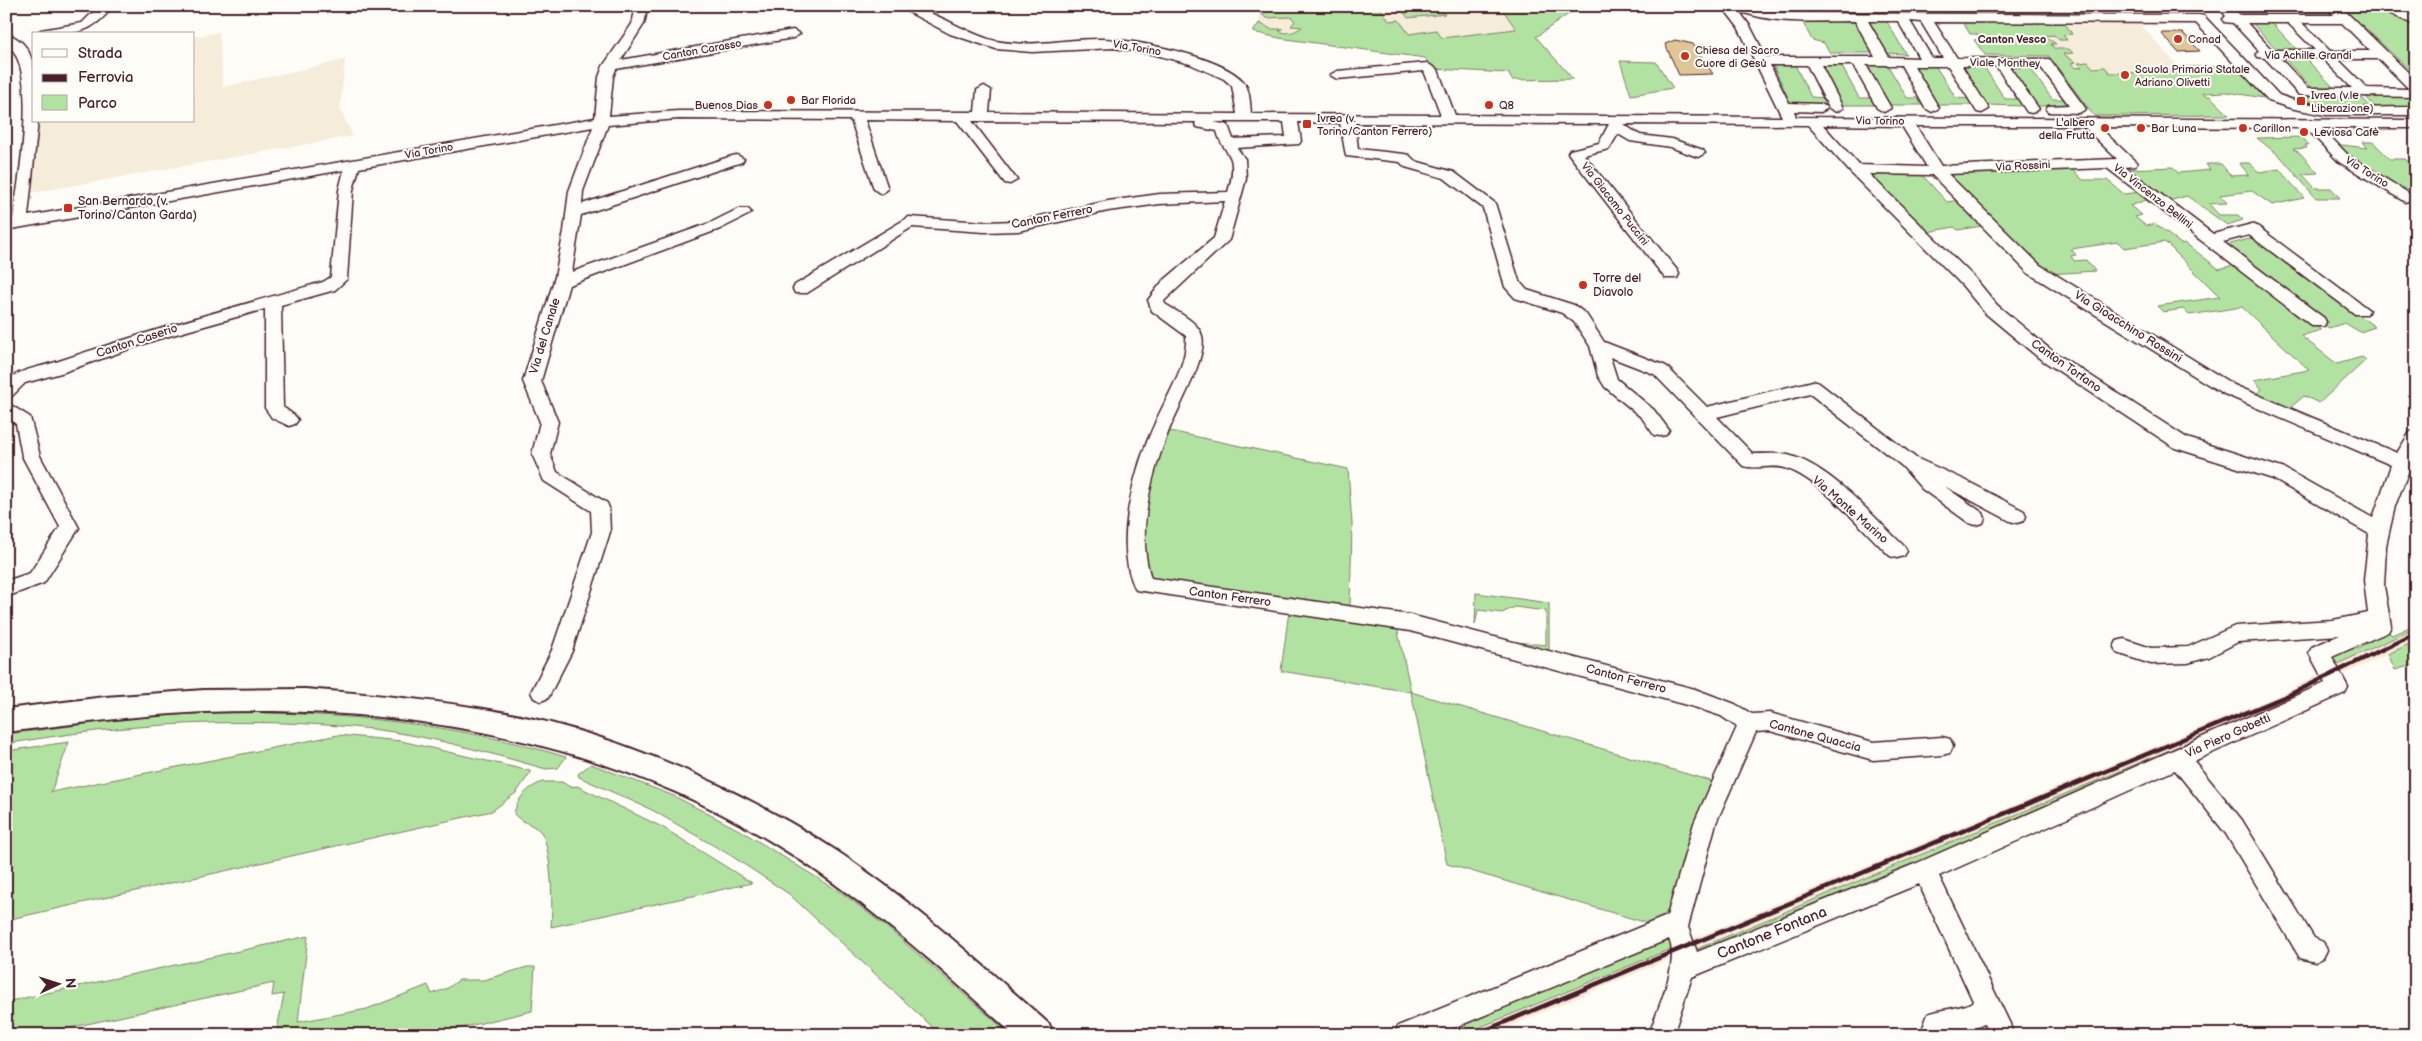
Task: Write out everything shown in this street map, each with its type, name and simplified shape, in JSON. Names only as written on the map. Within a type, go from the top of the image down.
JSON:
[{"type":"main road","points":[[6,721],[158,703],[295,699],[352,702],[456,715],[500,723],[588,746],[665,774],[716,797],[778,830],[833,865],[881,900],[1038,1035]]},
{"type":"street","points":[[52,32],[86,26],[107,6]]},
{"type":"street","points":[[602,121],[606,77],[610,66],[638,24],[642,6]]},
{"type":"street","name":"Via Torino","points":[[903,6],[932,20],[995,44],[1029,47],[1104,43],[1189,59],[1228,75],[1239,85],[1244,118]]},
{"type":"street","points":[[1728,6],[1744,26],[1791,120]]},
{"type":"street","points":[[1737,6],[1785,17],[2345,19]]},
{"type":"street","points":[[1959,6],[1967,18]]},
{"type":"street","points":[[2141,6],[2157,19],[2197,29],[2231,51]]},
{"type":"street","points":[[2224,6],[2304,92],[2416,93]]},
{"type":"street","points":[[2332,6],[2416,88]]},
{"type":"street","points":[[2394,10],[2416,22]]},
{"type":"street","points":[[1744,26],[1759,11]]},
{"type":"street","points":[[1859,17],[1884,61]]},
{"type":"street","points":[[1902,18],[1928,62]]},
{"type":"street","points":[[1925,18],[1982,109]]},
{"type":"street","points":[[2199,19],[2274,98],[2290,105],[2309,109],[2409,111],[2416,116]]},
{"type":"street","points":[[2291,19],[2364,93]]},
{"type":"street","name":"Canton Carasso","points":[[610,66],[794,34]]},
{"type":"street","points":[[9,39],[32,35]]},
{"type":"street","points":[[9,39],[18,43],[25,54],[31,91],[32,128],[13,224]]},
{"type":"street","name":"Via Achille Grandi","points":[[2231,51],[2269,54],[2382,55]]},
{"type":"street","name":"Viale Monthey","points":[[1762,61],[2044,62],[2079,109],[1784,107]]},
{"type":"street","points":[[1812,61],[1836,108]]},
{"type":"street","points":[[1857,61],[1884,108]]},
{"type":"street","points":[[1905,62],[1932,108]]},
{"type":"street","points":[[2000,62],[2032,109]]},
{"type":"street","points":[[1336,75],[1427,67],[1430,70],[1450,119]]},
{"type":"street","points":[[982,116],[984,90]]},
{"type":"street","points":[[2061,109],[2070,122]]},
{"type":"street","name":"Via Torino","points":[[13,224],[602,121],[678,115],[1347,118],[1615,123],[1791,120],[2416,124]]},
{"type":"street","points":[[856,115],[881,188]]},
{"type":"street","points":[[961,116],[1010,180]]},
{"type":"street","name":"Canton Ferrero","points":[[1139,117],[1139,123],[1217,125],[1223,128],[1227,144],[1238,159],[1239,179],[1232,196],[1221,240],[1168,286],[1156,300],[1158,307],[1193,333],[1196,342],[1189,364],[1158,434],[1139,499],[1137,564],[1143,585],[1410,623],[1695,698],[1728,710],[1749,723]]},
{"type":"street","points":[[1227,144],[1294,141],[1290,118]]},
{"type":"street","points":[[1347,118],[1352,153],[1404,158],[1410,164],[1448,175],[1490,206],[1511,283],[1521,294],[1568,309],[1580,318],[1598,346],[1606,376],[1611,383],[1648,414],[1660,430]]},
{"type":"street","name":"Via del Canale","points":[[541,692],[562,651],[601,532],[600,508],[550,476],[541,454],[549,422],[532,381],[561,282],[576,191],[602,121]]},
{"type":"street","name":"Canton Torfano","points":[[1812,121],[1856,169],[1968,281],[1990,309],[2045,354],[2181,443],[2279,474],[2379,530]]},
{"type":"street","name":"Via Gioacchino Rossini","points":[[1906,121],[1936,170],[2034,269],[2228,389],[2401,462]]},
{"type":"street","name":"Via Vincenzo Bellini","points":[[2086,122],[2130,163],[2110,164]]},
{"type":"street","points":[[1615,123],[1622,133],[1633,139],[1672,143],[1698,153]]},
{"type":"street","name":"Via Giacomo Puccini","points":[[1615,123],[1604,146],[1575,153],[1671,274]]},
{"type":"street","name":"Via Torino","points":[[2310,124],[2344,159],[2405,197]]},
{"type":"street","points":[[574,212],[737,159]]},
{"type":"street","name":"Canton Caserio","points":[[6,392],[19,379],[55,369],[149,336],[329,286],[339,279],[346,190],[353,164]]},
{"type":"street","name":"Via Rossini","points":[[1856,169],[1936,170],[2110,164]]},
{"type":"street","name":"Via Vincenzo Bellini","points":[[2110,164],[2318,322]]},
{"type":"street","name":"Canton Ferrero","points":[[801,289],[909,222],[984,227],[1018,226],[1108,206],[1160,199],[1232,196]]},
{"type":"street","points":[[561,282],[715,226],[743,212]]},
{"type":"street","points":[[2210,240],[2252,229],[2361,310]]},
{"type":"street","points":[[273,302],[274,408],[278,414],[289,420]]},
{"type":"street","name":"Via Monte Marino","points":[[1598,346],[1660,370],[1749,460],[1788,462],[1818,480],[1897,551]]},
{"type":"street","points":[[1704,414],[1813,387],[1908,461],[1928,484],[1976,518]]},
{"type":"street","points":[[6,408],[24,421],[31,456],[70,528],[38,578],[6,589]]},
{"type":"street","points":[[2124,647],[2151,656],[2188,655],[2202,651],[2235,634],[2333,628],[2380,620],[2374,579],[2379,530],[2401,462],[2416,437]]},
{"type":"street","points":[[1908,461],[1959,485],[2017,516]]},
{"type":"street","name":"Via Piero Gobetti","points":[[2315,950],[2308,950],[2234,827],[2178,758],[2338,687],[2319,653],[2381,626],[2380,620]]},
{"type":"street","name":"Cantone Quaccia","points":[[1749,723],[1770,722],[1873,751],[1942,746]]},
{"type":"street","points":[[1661,1035],[1683,969],[1685,948],[1676,927],[1705,823],[1749,723]]},
{"type":"street","name":"Cantone Fontana","points":[[1683,969],[1925,871],[2178,758]]},
{"type":"street","points":[[1925,871],[2001,1034]]},
{"type":"street","points":[[1408,1035],[1665,928],[1676,927]]},
{"type":"street","points":[[1932,1035],[1938,1022],[1974,1017],[1982,1013],[1986,1003]]},
{"type":"shaded area","points":[[1248,6],[1578,6],[1536,37],[1573,79],[1512,80],[1508,73],[1434,69],[1425,58],[1279,38],[1253,32],[1259,23],[1260,14]]},
{"type":"shaded area","points":[[1764,6],[1817,6],[1820,12],[1767,11]]},
{"type":"shaded area","points":[[1861,6],[1931,6],[1935,13],[1864,12]]},
{"type":"shaded area","name":"Scuola Primaria Statale Adriano Olivetti","points":[[1962,21],[2139,23],[2205,96],[2210,96],[2229,115],[2094,116],[2049,56],[1985,55],[1974,40],[1981,39],[1977,34],[1970,34]]},
{"type":"shaded area","points":[[219,32],[223,87],[345,60],[340,109],[353,136],[31,193],[34,122],[195,122],[195,37]]},
{"type":"shaded area","points":[[2416,628],[2416,641],[2293,698],[1489,1035],[1461,1035],[2286,692],[2333,666]]},
{"type":"green space","points":[[1257,6],[1336,6],[1339,9],[1379,6],[1389,21],[1399,20],[1409,34],[1436,30],[1442,38],[1516,29],[1501,7],[1573,6],[1577,8],[1536,37],[1573,79],[1512,80],[1508,73],[1434,69],[1425,58],[1279,38],[1253,32],[1259,23],[1271,29],[1283,29],[1279,31],[1285,33],[1294,32],[1302,27],[1291,26],[1295,21],[1291,17],[1266,18],[1258,11],[1276,10]]},
{"type":"green space","points":[[1412,6],[1439,6],[1445,14],[1408,18],[1402,10],[1413,8]]},
{"type":"green space","points":[[1972,6],[2130,6],[2136,14],[1975,10]]},
{"type":"green space","points":[[2236,6],[2326,6],[2333,13],[2242,13]]},
{"type":"green space","points":[[2334,6],[2382,8],[2416,24],[2416,76],[2361,24],[2354,24]]},
{"type":"green space","points":[[1802,21],[1856,21],[1874,53],[1830,53],[1824,43],[1812,40]]},
{"type":"green space","points":[[1864,21],[1887,22],[1906,54],[1883,53]]},
{"type":"green space","name":"Scuola Primaria Statale Adriano Olivetti","points":[[1962,21],[2064,22],[2072,34],[2063,35],[2067,40],[2059,40],[2054,35],[2045,36],[2056,44],[2051,44],[2055,49],[2069,49],[2073,53],[2063,54],[2075,62],[2071,63],[2075,68],[2082,67],[2078,63],[2088,62],[2093,68],[2105,67],[2110,73],[2183,72],[2179,67],[2236,66],[2264,98],[2227,92],[2203,93],[2205,96],[2210,96],[2229,115],[2094,116],[2049,56],[1985,55],[1974,40],[1981,39],[1977,34],[1970,34]]},
{"type":"green space","points":[[2252,23],[2272,23],[2299,52],[2279,52]]},
{"type":"green space","points":[[2285,59],[2306,59],[2335,89],[2313,89]]},
{"type":"green space","points":[[1620,61],[1656,62],[1673,88],[1631,95]]},
{"type":"green space","points":[[1772,63],[1794,63],[1811,97],[1826,98],[1830,104],[1791,104]]},
{"type":"green space","points":[[1818,63],[1840,63],[1859,98],[1874,98],[1878,105],[1839,105]]},
{"type":"green space","points":[[1865,64],[1887,64],[1907,98],[1922,98],[1926,105],[1888,105]]},
{"type":"green space","points":[[1912,64],[1934,64],[1956,98],[1971,99],[1975,105],[1937,105]]},
{"type":"green space","points":[[1959,64],[1982,64],[2005,99],[2020,99],[2024,106],[1986,105]]},
{"type":"green space","points":[[2006,64],[2028,65],[2052,99],[2068,99],[2073,106],[2034,106]]},
{"type":"green space","points":[[2305,96],[2361,97],[2371,107],[2315,106]]},
{"type":"green space","points":[[2366,97],[2415,97],[2416,107],[2375,107]]},
{"type":"green space","points":[[2302,137],[2309,145],[2305,145],[2307,148],[2293,149],[2300,153],[2318,173],[2302,174],[2315,188],[2331,188],[2340,198],[2316,198],[2281,157],[2257,138]]},
{"type":"green space","points":[[2362,142],[2373,142],[2390,159],[2405,159],[2412,165],[2416,165],[2416,197],[2346,157],[2334,144],[2367,148]]},
{"type":"green space","points":[[2239,163],[2249,163],[2259,172],[2279,169],[2304,198],[2272,205],[2252,191],[2220,195],[2227,203],[2209,204],[2219,215],[2238,215],[2243,220],[2227,225],[2187,196],[2165,202],[2127,174],[2129,169],[2173,167],[2178,173],[2210,170],[2206,164],[2221,164],[2231,176],[2249,175]]},
{"type":"green space","points":[[2067,165],[2083,180],[2107,180],[2124,194],[2142,192],[2166,209],[2160,211],[2146,200],[2130,206],[2142,215],[2135,217],[2146,226],[2155,224],[2181,244],[2185,243],[2219,269],[2238,264],[2321,330],[2301,336],[2337,364],[2362,357],[2366,360],[2319,403],[2304,396],[2291,407],[2310,418],[2260,400],[2257,393],[2262,389],[2254,380],[2309,370],[2242,307],[2189,315],[2183,309],[2163,312],[2157,306],[2220,297],[2165,242],[2124,248],[2118,242],[2071,249],[2076,255],[2071,256],[2074,261],[2086,260],[2095,271],[2049,274],[1943,172]]},
{"type":"green space","points":[[1864,173],[1922,175],[1947,202],[1960,200],[1968,210],[1966,210],[1982,226],[1958,230],[1954,227],[1922,233]]},
{"type":"green space","points":[[2256,237],[2375,327],[2360,332],[2345,323],[2329,328],[2220,247]]},
{"type":"green space","points":[[1165,430],[1348,469],[1352,524],[1350,608],[1150,580],[1144,576],[1143,510]]},
{"type":"green space","points":[[1476,593],[1549,603],[1549,656],[1516,645],[1516,642],[1546,645],[1546,611],[1515,607],[1502,613],[1478,610],[1475,625]]},
{"type":"green space","points":[[1289,611],[1400,628],[1398,632],[1411,692],[1281,671]]},
{"type":"green space","points":[[2416,624],[2416,628],[2333,666],[2329,660],[2337,652],[2360,648],[2386,630],[2392,635]]},
{"type":"green space","points":[[2416,641],[2416,664],[2395,670],[2388,654]]},
{"type":"green space","points":[[1411,692],[1714,782],[1673,902],[1660,921],[1654,925],[1447,864]]},
{"type":"green space","points":[[2293,698],[2122,778],[1698,954],[1692,951]]},
{"type":"green space","points":[[227,712],[314,715],[398,722],[482,736],[566,757],[558,768],[546,769],[460,746],[394,732],[327,725],[281,723],[235,722],[142,727],[96,731],[6,744],[7,734],[143,717]]},
{"type":"green space","points":[[338,735],[401,741],[530,771],[530,773],[517,792],[492,811],[6,920],[6,751],[69,742],[51,792]]},
{"type":"green space","points":[[591,764],[674,796],[743,832],[845,895],[889,929],[1011,1035],[941,1035],[789,894],[730,855],[652,810],[579,777],[578,774]]},
{"type":"green space","points":[[542,782],[562,782],[570,787],[577,786],[662,827],[752,883],[551,927],[551,877],[544,838],[540,831],[514,814],[520,798],[532,787]]},
{"type":"green space","points":[[308,936],[298,1022],[367,1009],[428,985],[432,994],[448,988],[459,980],[484,980],[527,967],[535,967],[532,1011],[431,1035],[276,1035],[284,994],[272,996],[274,983],[37,1035],[6,1035],[6,1002]]},
{"type":"green space","points":[[1673,937],[1680,945],[1461,1035],[1432,1035]]},
{"type":"building","name":"Conad","points":[[2161,33],[2183,33],[2200,51],[2178,52]]},
{"type":"building","name":"Chiesa del Sacro Cuore di Gesù","points":[[1675,40],[1693,44],[1713,74],[1679,75],[1665,44]]},
{"type":"railway","points":[[1474,1035],[2291,694],[2416,633]]},
{"type":"place","name":"Conad","points":[[2178,39]]},
{"type":"place","name":"Chiesa del Sacro Cuore di Gesù","points":[[1685,56]]},
{"type":"place","name":"Scuola Primaria Statale Adriano Olivetti","points":[[2125,75]]},
{"type":"place","name":"Bar Florida","points":[[791,100]]},
{"type":"place","name":"Ivrea (v.le Liberazione)","points":[[2301,101]]},
{"type":"place","name":"Buenos Dias","points":[[768,105]]},
{"type":"place","name":"Q8","points":[[1489,105]]},
{"type":"place","name":"Ivrea (v. Torino/Canton Ferrero)","points":[[1307,124]]},
{"type":"place","name":"L'albero della Frutta","points":[[2105,128]]},
{"type":"place","name":"Bar Luna","points":[[2141,128]]},
{"type":"place","name":"Carillon","points":[[2243,128]]},
{"type":"place","name":"Leviosa Cafè","points":[[2304,132]]},
{"type":"place","name":"San Bernardo (v. Torino/Canton Garda)","points":[[68,208]]},
{"type":"place","name":"Torre del Diavolo","points":[[1583,285]]},
{"type":"district","name":"Canton Vesco","points":[[2012,39]]}]
